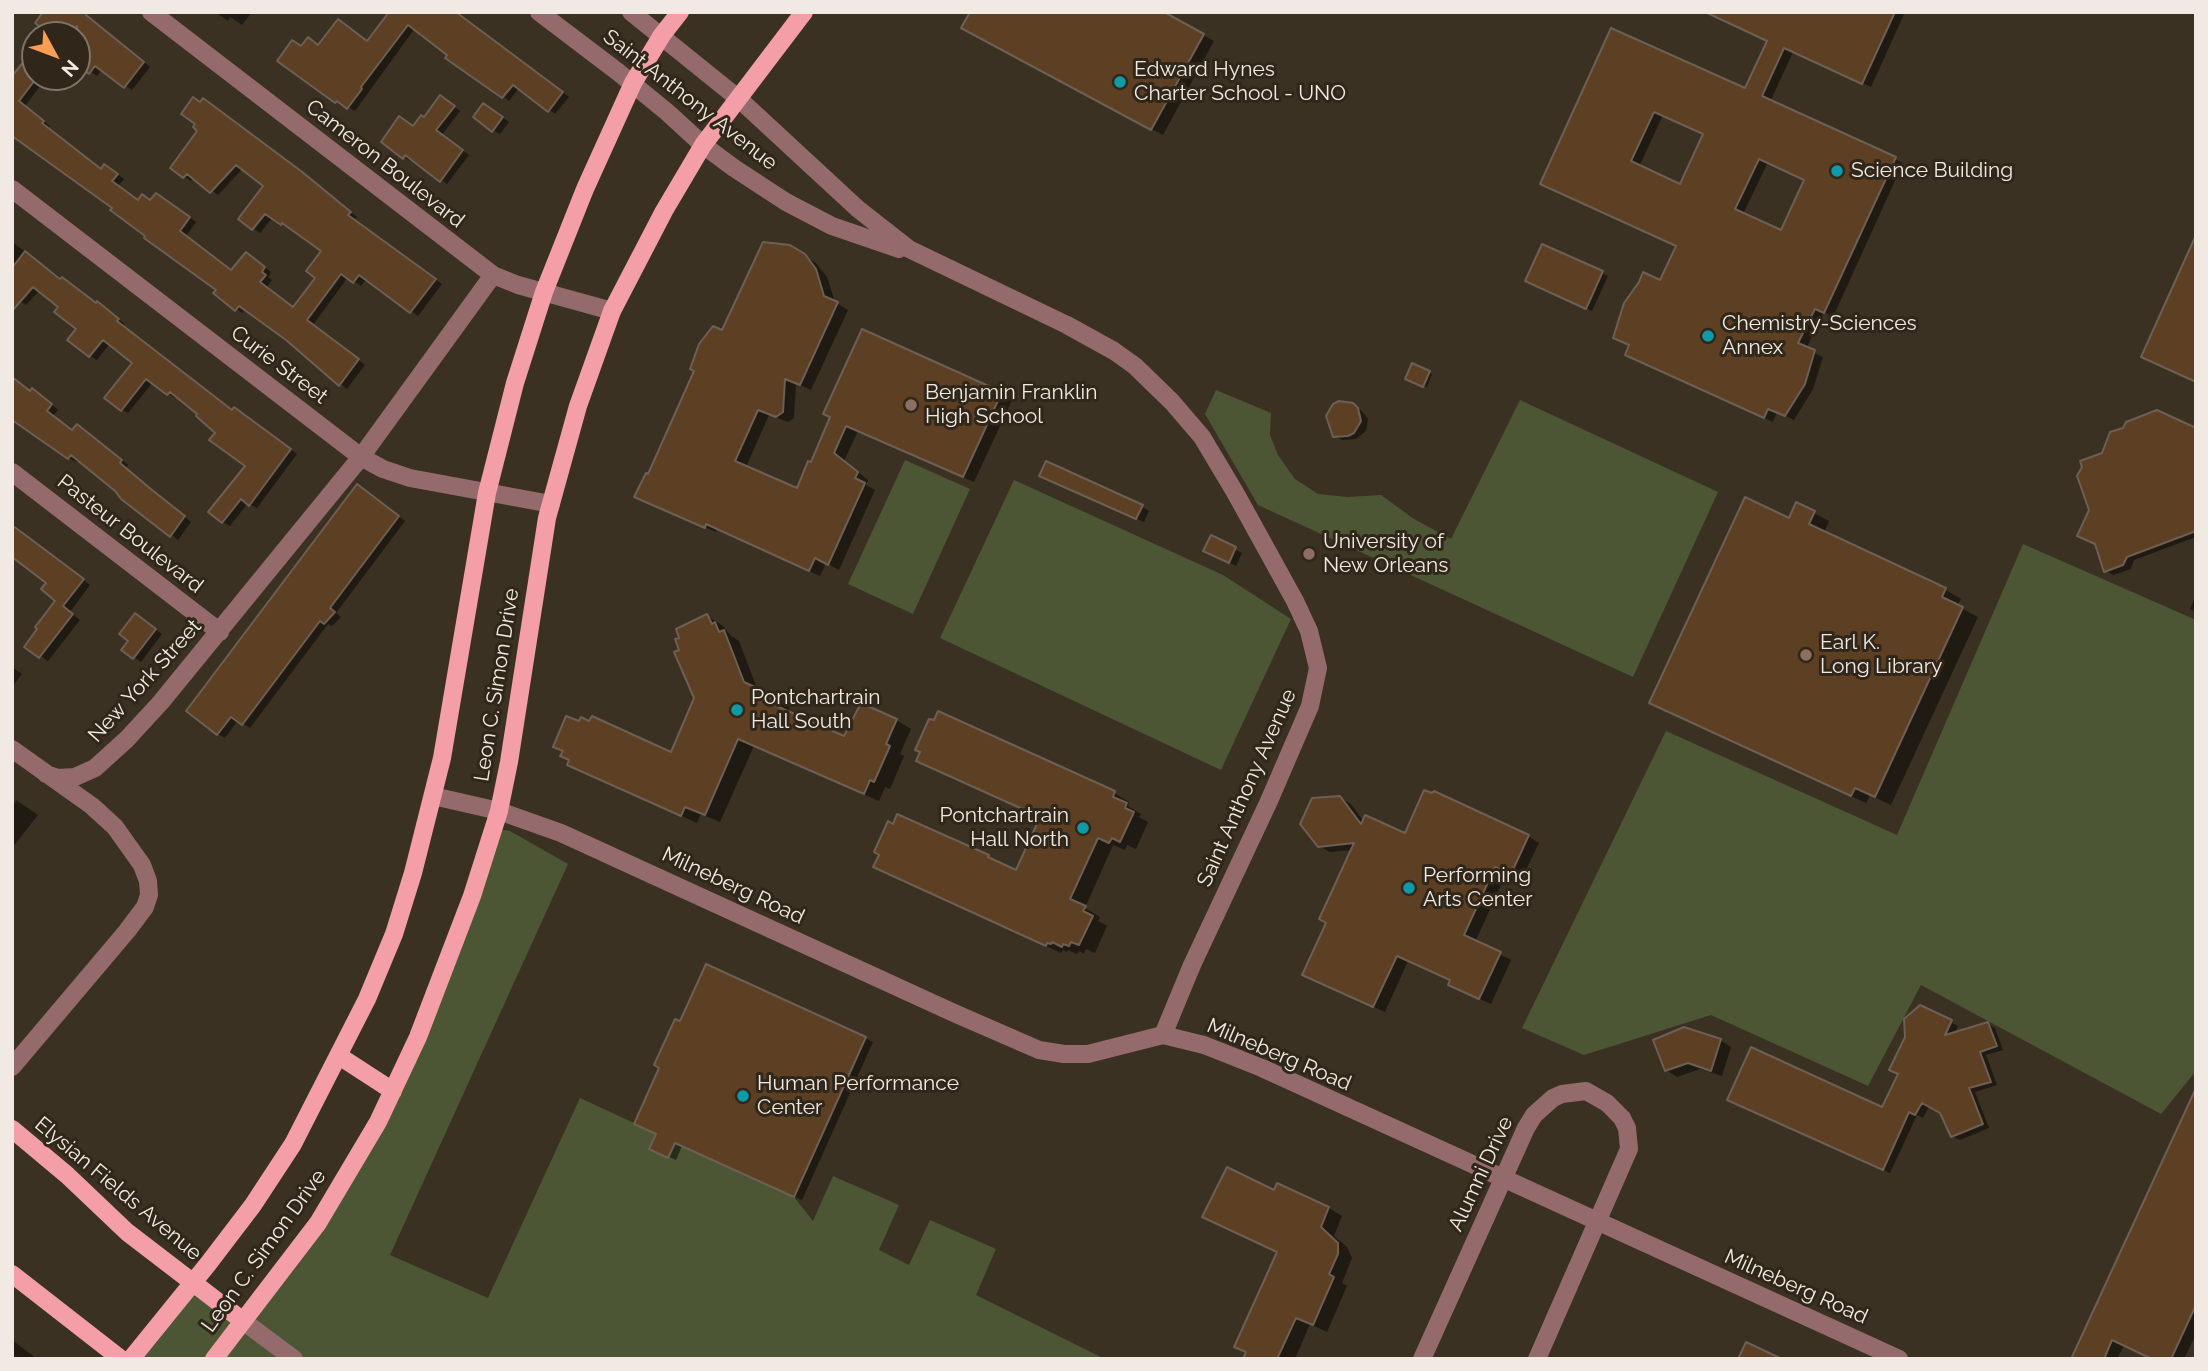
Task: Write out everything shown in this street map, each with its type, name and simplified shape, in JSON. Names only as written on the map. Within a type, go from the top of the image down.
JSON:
[{"type":"main road","name":"Leon C. Simon Drive","points":[[131,1359],[253,1205],[293,1144],[367,999],[394,934],[413,873],[442,758],[487,493],[515,383],[544,292],[575,212],[632,83],[680,12]]},
{"type":"main road","name":"Leon C. Simon Drive","points":[[214,1359],[318,1223],[350,1171],[393,1091],[418,1037],[440,984],[499,811],[551,503],[578,406],[612,312],[658,221],[703,145],[804,12]]},
{"type":"main road","points":[[339,1056],[393,1091]]},
{"type":"main road","name":"Elysian Fields Avenue","points":[[12,1129],[127,1232],[243,1321]]},
{"type":"main road","points":[[12,1274],[121,1359]]},
{"type":"street","name":"Cameron Boulevard","points":[[151,12],[492,275],[612,312]]},
{"type":"street","name":"Saint Anthony Avenue","points":[[540,12],[632,83],[703,145],[786,202],[832,226],[935,262]]},
{"type":"street","name":"Saint Anthony Avenue","points":[[631,12],[739,99],[858,209],[909,248],[1096,340],[1135,366],[1172,402],[1202,438],[1295,601],[1314,646],[1318,668],[1310,706],[1163,1035]]},
{"type":"street","name":"Curie Street","points":[[12,189],[361,457],[383,469],[410,478],[551,503]]},
{"type":"street","name":"New York Street","points":[[46,774],[58,778],[75,778],[95,768],[127,739],[220,632],[361,457],[492,275]]},
{"type":"street","name":"Pasteur Boulevard","points":[[12,472],[220,632]]},
{"type":"street","points":[[12,749],[92,806],[115,827],[142,865],[148,881],[149,895],[145,907],[127,931],[12,1067]]},
{"type":"street","name":"Milneberg Road","points":[[433,796],[499,811],[561,833],[894,986],[1039,1049],[1064,1054],[1088,1054],[1163,1035],[1204,1045],[1262,1068],[1899,1359]]},
{"type":"street","name":"Alumni Drive","points":[[1422,1359],[1526,1128],[1543,1106],[1562,1094],[1577,1090],[1596,1095],[1622,1118],[1627,1128],[1629,1149],[1537,1359]]},
{"type":"street","name":"Elysian Fields Avenue","points":[[243,1321],[294,1359]]},
{"type":"green space","points":[[1216,390],[1271,413],[1270,435],[1278,455],[1295,479],[1318,494],[1347,497],[1381,495],[1414,519],[1451,539],[1520,400],[1718,492],[1633,677],[1258,505],[1205,414]]},
{"type":"green space","points":[[905,460],[970,489],[913,614],[848,584]]},
{"type":"green space","points":[[1014,480],[1223,575],[1291,619],[1221,770],[940,638]]},
{"type":"green space","points":[[2023,544],[2196,620],[2196,1071],[2161,1114],[1921,985],[1868,1086],[1711,1015],[1584,1055],[1522,1028],[1666,731],[1897,835]]},
{"type":"green space","points":[[494,828],[510,831],[568,864],[390,1255],[488,1298],[580,1098],[794,1197],[813,1221],[833,1176],[899,1205],[879,1250],[909,1265],[930,1220],[996,1249],[976,1295],[1105,1359],[131,1359],[193,1282],[243,1320],[378,1122]]},
{"type":"building","points":[[43,12],[87,12],[86,15],[144,62],[124,88],[95,66],[91,71],[91,21],[36,21]]},
{"type":"building","points":[[389,12],[456,12],[563,92],[548,112],[513,85],[502,98],[445,58],[447,55],[408,25],[347,109],[277,61],[292,40],[301,46],[308,37],[318,45],[338,19],[367,41]]},
{"type":"building","name":"Edward Hynes Charter School - UNO","points":[[970,12],[1164,12],[1204,34],[1151,130],[961,28]]},
{"type":"building","name":"Science Building","points":[[1705,12],[1895,12],[1862,84],[1784,48],[1762,96],[1896,157],[1824,313],[1815,309],[1798,343],[1815,350],[1805,384],[1785,416],[1768,409],[1764,418],[1625,355],[1629,345],[1613,338],[1624,303],[1643,272],[1660,280],[1676,246],[1540,184],[1611,28],[1745,88],[1767,41]],"holes":[[[1654,112],[1703,134],[1680,184],[1631,161]],[[1759,159],[1804,180],[1781,230],[1735,209]]]},
{"type":"building","points":[[21,65],[21,91],[27,91],[19,101],[44,121],[42,123],[101,169],[104,164],[118,174],[112,181],[138,200],[142,194],[150,200],[156,193],[190,217],[180,231],[231,270],[246,252],[265,267],[262,272],[266,275],[260,282],[293,307],[315,278],[306,271],[321,251],[265,214],[252,230],[238,219],[263,186],[236,165],[210,193],[187,174],[183,178],[170,168],[197,131],[193,127],[195,124],[181,114],[193,97],[200,102],[203,98],[301,171],[351,212],[348,215],[436,279],[410,313],[359,275],[353,283],[341,274],[307,320],[359,359],[339,386],[286,340],[239,306],[235,311],[213,293],[216,290],[144,238],[145,236],[110,210],[112,208],[12,136],[12,76]]},
{"type":"building","points":[[440,95],[455,106],[436,130],[463,150],[440,182],[405,155],[403,159],[381,142],[399,116],[413,126],[421,115],[424,117]]},
{"type":"building","points":[[483,103],[503,117],[492,132],[473,117]]},
{"type":"building","points":[[2196,235],[2196,382],[2141,357]]},
{"type":"building","name":"Benjamin Franklin High School","points":[[763,242],[790,245],[805,254],[816,269],[824,296],[838,302],[800,385],[785,379],[783,412],[776,417],[758,410],[735,461],[797,488],[830,417],[823,414],[862,329],[1002,392],[963,477],[846,426],[834,453],[858,472],[855,478],[865,483],[828,565],[815,558],[809,571],[706,524],[705,528],[634,497],[646,473],[648,474],[694,371],[690,369],[699,344],[713,326],[722,330]]},
{"type":"building","points":[[1542,244],[1603,271],[1586,309],[1525,281]]},
{"type":"building","points":[[25,251],[60,279],[62,277],[96,303],[97,301],[119,319],[117,321],[232,410],[234,407],[291,449],[249,506],[241,499],[222,523],[208,512],[245,466],[209,440],[215,433],[196,416],[197,414],[170,392],[167,395],[146,379],[121,411],[104,398],[132,363],[103,340],[89,357],[67,340],[76,329],[54,312],[58,307],[33,287],[12,311],[12,268]]},
{"type":"building","points":[[1412,363],[1430,371],[1423,387],[1405,379]]},
{"type":"building","points":[[12,377],[52,404],[47,411],[72,430],[77,424],[185,516],[170,537],[71,455],[68,459],[12,420]]},
{"type":"building","points":[[1339,401],[1353,403],[1358,408],[1361,421],[1354,433],[1333,437],[1326,416],[1333,404]]},
{"type":"building","points":[[2157,410],[2196,428],[2196,531],[2127,557],[2123,565],[2104,572],[2095,544],[2077,536],[2089,510],[2077,476],[2082,467],[2080,461],[2102,453],[2110,432],[2123,428],[2126,422]]},
{"type":"building","points":[[1046,461],[1143,505],[1136,519],[1039,476]]},
{"type":"building","points":[[357,484],[399,516],[330,608],[335,612],[324,624],[320,621],[242,725],[231,717],[217,735],[186,711]]},
{"type":"building","name":"Earl K. Long Library","points":[[1745,497],[1789,518],[1796,502],[1815,511],[1809,524],[1946,588],[1942,597],[1963,607],[1875,797],[1855,788],[1851,796],[1649,703]]},
{"type":"building","points":[[12,525],[84,579],[63,606],[73,614],[39,658],[24,647],[55,601],[41,589],[46,583],[12,557]]},
{"type":"building","points":[[1211,535],[1236,547],[1229,563],[1203,551]]},
{"type":"building","points":[[135,613],[156,629],[133,659],[121,650],[128,641],[119,634]]},
{"type":"building","name":"Pontchartrain Hall South","points":[[707,614],[712,624],[715,622],[719,632],[724,630],[744,682],[776,697],[772,704],[844,736],[861,703],[897,719],[886,744],[890,746],[874,782],[870,780],[864,794],[738,739],[705,815],[685,807],[681,816],[567,765],[569,760],[560,756],[563,751],[553,747],[566,716],[579,721],[581,717],[589,721],[592,716],[671,752],[694,698],[674,652],[679,650],[675,639],[679,638],[676,629]]},
{"type":"building","name":"Pontchartrain Hall North","points":[[938,711],[1115,791],[1113,797],[1127,803],[1125,808],[1134,812],[1120,842],[1112,838],[1109,843],[1098,838],[1070,899],[1086,906],[1083,911],[1093,916],[1079,945],[1071,942],[1069,946],[1063,944],[1062,947],[1052,942],[1046,946],[873,867],[879,855],[874,852],[888,821],[893,824],[897,814],[1016,870],[1040,817],[916,761],[920,752],[915,750],[929,719],[934,720]]},
{"type":"building","name":"Performing Arts Center","points":[[1424,790],[1432,793],[1434,791],[1529,835],[1511,874],[1495,867],[1464,935],[1501,952],[1479,999],[1448,985],[1450,980],[1397,956],[1373,1007],[1302,975],[1326,923],[1319,919],[1354,843],[1318,847],[1300,824],[1312,798],[1340,796],[1361,824],[1365,815],[1405,833]]},
{"type":"building","name":"Human Performance Center","points":[[706,964],[866,1037],[794,1197],[675,1143],[668,1158],[649,1149],[656,1134],[634,1124],[659,1068],[654,1065],[675,1019],[680,1021]]},
{"type":"building","points":[[1920,1005],[1952,1020],[1945,1035],[1988,1022],[1997,1046],[1980,1052],[1991,1082],[1969,1088],[1983,1124],[1951,1137],[1940,1113],[1922,1103],[1915,1115],[1909,1112],[1883,1170],[1727,1100],[1751,1047],[1882,1107],[1898,1074],[1889,1070],[1905,1037],[1904,1019]]},
{"type":"building","points":[[1684,1027],[1721,1039],[1711,1071],[1688,1063],[1665,1071],[1653,1040]]},
{"type":"building","points":[[2196,1088],[2196,1305],[2171,1359],[2152,1359],[2112,1340],[2104,1359],[2071,1359]]},
{"type":"building","points":[[1227,1167],[1274,1190],[1277,1183],[1329,1207],[1321,1227],[1338,1243],[1338,1254],[1329,1274],[1334,1277],[1313,1325],[1296,1318],[1277,1359],[1243,1359],[1246,1352],[1234,1347],[1277,1252],[1202,1217]]},
{"type":"building","points":[[1746,1342],[1782,1359],[1738,1359]]},
{"type":"place","name":"Edward Hynes Charter School - UNO","points":[[1120,82]]},
{"type":"place","name":"Science Building","points":[[1837,171]]},
{"type":"place","name":"Chemistry-Sciences Annex","points":[[1708,336]]},
{"type":"place","name":"Benjamin Franklin High School","points":[[911,405]]},
{"type":"place","name":"University of New Orleans","points":[[1309,554]]},
{"type":"place","name":"Earl K. Long Library","points":[[1806,655]]},
{"type":"place","name":"Pontchartrain Hall South","points":[[737,710]]},
{"type":"place","name":"Pontchartrain Hall North","points":[[1083,828]]},
{"type":"place","name":"Performing Arts Center","points":[[1409,888]]},
{"type":"place","name":"Human Performance Center","points":[[743,1096]]}]
